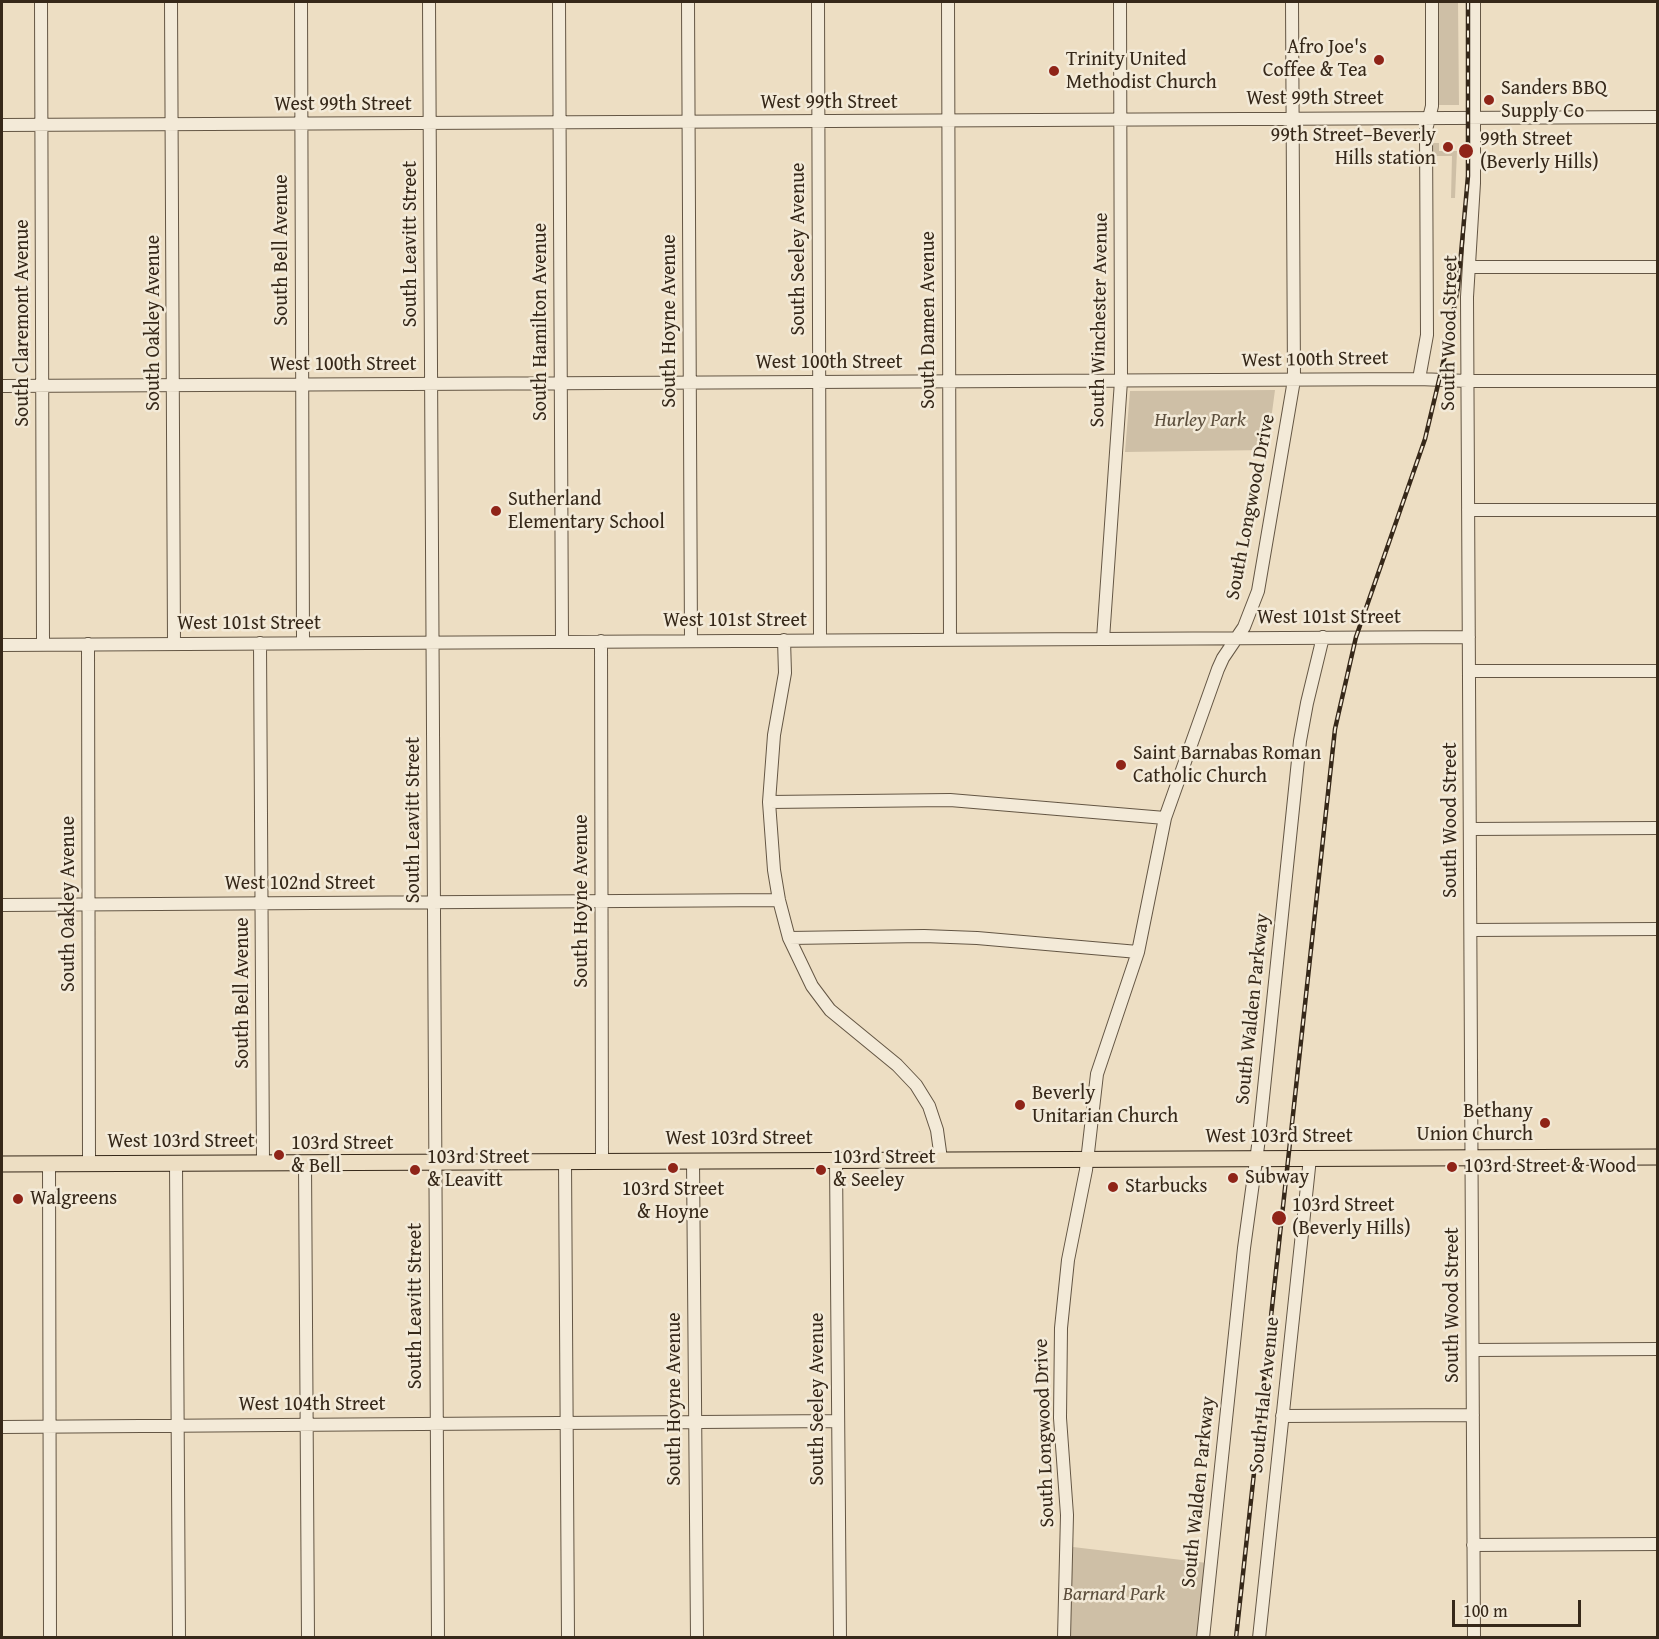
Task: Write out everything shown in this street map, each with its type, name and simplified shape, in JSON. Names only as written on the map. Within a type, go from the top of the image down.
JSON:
[{"type":"main road","name":"West 103rd Street","points":[[2,1164],[1658,1157]]},
{"type":"street","name":"South Claremont Avenue","points":[[41,2],[44,644]]},
{"type":"street","name":"South Oakley Avenue","points":[[171,2],[174,644]]},
{"type":"street","name":"South Bell Avenue","points":[[301,2],[303,643]]},
{"type":"street","name":"South Leavitt Street","points":[[429,2],[438,1638]]},
{"type":"street","name":"South Hamilton Avenue","points":[[559,2],[562,641]]},
{"type":"street","name":"South Hoyne Avenue","points":[[688,2],[691,641]]},
{"type":"street","name":"South Seeley Avenue","points":[[818,2],[820,640]]},
{"type":"street","name":"South Damen Avenue","points":[[948,2],[950,639]]},
{"type":"street","name":"South Winchester Avenue","points":[[1103,639],[1121,381],[1120,2]]},
{"type":"street","name":"South Longwood Drive","points":[[1064,1638],[1067,1515],[1060,1418],[1061,1338],[1068,1260],[1088,1158],[1097,1074],[1138,952],[1165,818],[1218,669],[1244,627],[1258,591],[1294,380],[1292,2]]},
{"type":"street","points":[[1419,379],[1427,335],[1425,130],[1432,106],[1432,2]]},
{"type":"street","name":"South Wood Street","points":[[1474,2],[1474,183],[1469,267],[1467,381],[1474,1638]]},
{"type":"street","name":"West 99th Street","points":[[2,125],[1658,117]]},
{"type":"street","points":[[1469,267],[1658,267]]},
{"type":"street","name":"West 100th Street","points":[[2,386],[1419,379],[1658,381]]},
{"type":"street","points":[[1468,510],[1658,510]]},
{"type":"street","name":"South Walden Parkway","points":[[1203,1638],[1244,1248],[1257,1158],[1300,741],[1323,637]]},
{"type":"street","name":"West 101st Street","points":[[2,645],[1469,637]]},
{"type":"street","points":[[784,640],[784,673],[774,735],[769,802],[770,837],[779,900],[789,938],[812,986],[830,1010],[897,1065],[916,1085],[929,1106],[937,1130],[941,1159]]},
{"type":"street","name":"South Hoyne Avenue","points":[[601,641],[602,1161]]},
{"type":"street","name":"South Bell Avenue","points":[[260,643],[263,1163]]},
{"type":"street","name":"South Oakley Avenue","points":[[88,644],[89,1163]]},
{"type":"street","points":[[1469,671],[1658,671]]},
{"type":"street","points":[[769,802],[950,800],[1165,818]]},
{"type":"street","points":[[1470,829],[1658,828]]},
{"type":"street","name":"West 102nd Street","points":[[2,906],[779,900]]},
{"type":"street","points":[[1471,930],[1658,929]]},
{"type":"street","points":[[789,938],[924,936],[1138,952]]},
{"type":"street","name":"South Hale Avenue","points":[[1259,1638],[1310,1158]]},
{"type":"street","name":"South Hoyne Avenue","points":[[693,1160],[697,1638]]},
{"type":"street","name":"South Seeley Avenue","points":[[836,1160],[840,1638]]},
{"type":"street","points":[[566,1161],[568,1638]]},
{"type":"street","points":[[305,1162],[308,1638]]},
{"type":"street","points":[[176,1163],[179,1638]]},
{"type":"street","points":[[49,1164],[50,1638]]},
{"type":"street","points":[[1473,1350],[1658,1349]]},
{"type":"street","points":[[1282,1416],[1473,1415]]},
{"type":"street","name":"West 104th Street","points":[[2,1426],[838,1421]]},
{"type":"street","points":[[1473,1545],[1658,1544]]},
{"type":"green space","points":[[1436,2],[1458,2],[1459,105],[1435,105]]},
{"type":"green space","points":[[1432,143],[1439,143],[1439,151],[1457,151],[1455,198],[1451,198],[1452,156],[1432,156]]},
{"type":"green space","name":"Hurley Park","points":[[1275,390],[1267,450],[1125,452],[1130,391]]},
{"type":"green space","name":"Barnard Park","points":[[1073,1547],[1207,1563],[1199,1637],[1069,1638]]},
{"type":"railway","points":[[1236,1638],[1335,729],[1356,637],[1425,439],[1446,351],[1458,287],[1468,176],[1468,2]]},
{"type":"place","name":"Afro Joe's Coffee & Tea","points":[[1379,60]]},
{"type":"place","name":"Trinity United Methodist Church","points":[[1054,71]]},
{"type":"place","name":"Sanders BBQ Supply Co","points":[[1489,100]]},
{"type":"place","name":"99th Street–Beverly Hills station","points":[[1448,147]]},
{"type":"place","name":"99th Street (Beverly Hills)","points":[[1466,151]]},
{"type":"place","name":"Sutherland Elementary School","points":[[496,511]]},
{"type":"place","name":"Saint Barnabas Roman Catholic Church","points":[[1121,765]]},
{"type":"place","name":"Beverly Unitarian Church","points":[[1020,1105]]},
{"type":"place","name":"Bethany Union Church","points":[[1545,1123]]},
{"type":"place","name":"103rd Street & Bell","points":[[279,1155]]},
{"type":"place","name":"103rd Street & Wood","points":[[1452,1167]]},
{"type":"place","name":"103rd Street & Hoyne","points":[[673,1168]]},
{"type":"place","name":"103rd Street & Leavitt","points":[[415,1170]]},
{"type":"place","name":"103rd Street & Seeley","points":[[821,1170]]},
{"type":"place","name":"Subway","points":[[1233,1178]]},
{"type":"place","name":"Starbucks","points":[[1113,1187]]},
{"type":"place","name":"Walgreens","points":[[18,1199]]},
{"type":"place","name":"103rd Street (Beverly Hills)","points":[[1279,1218]]}]
